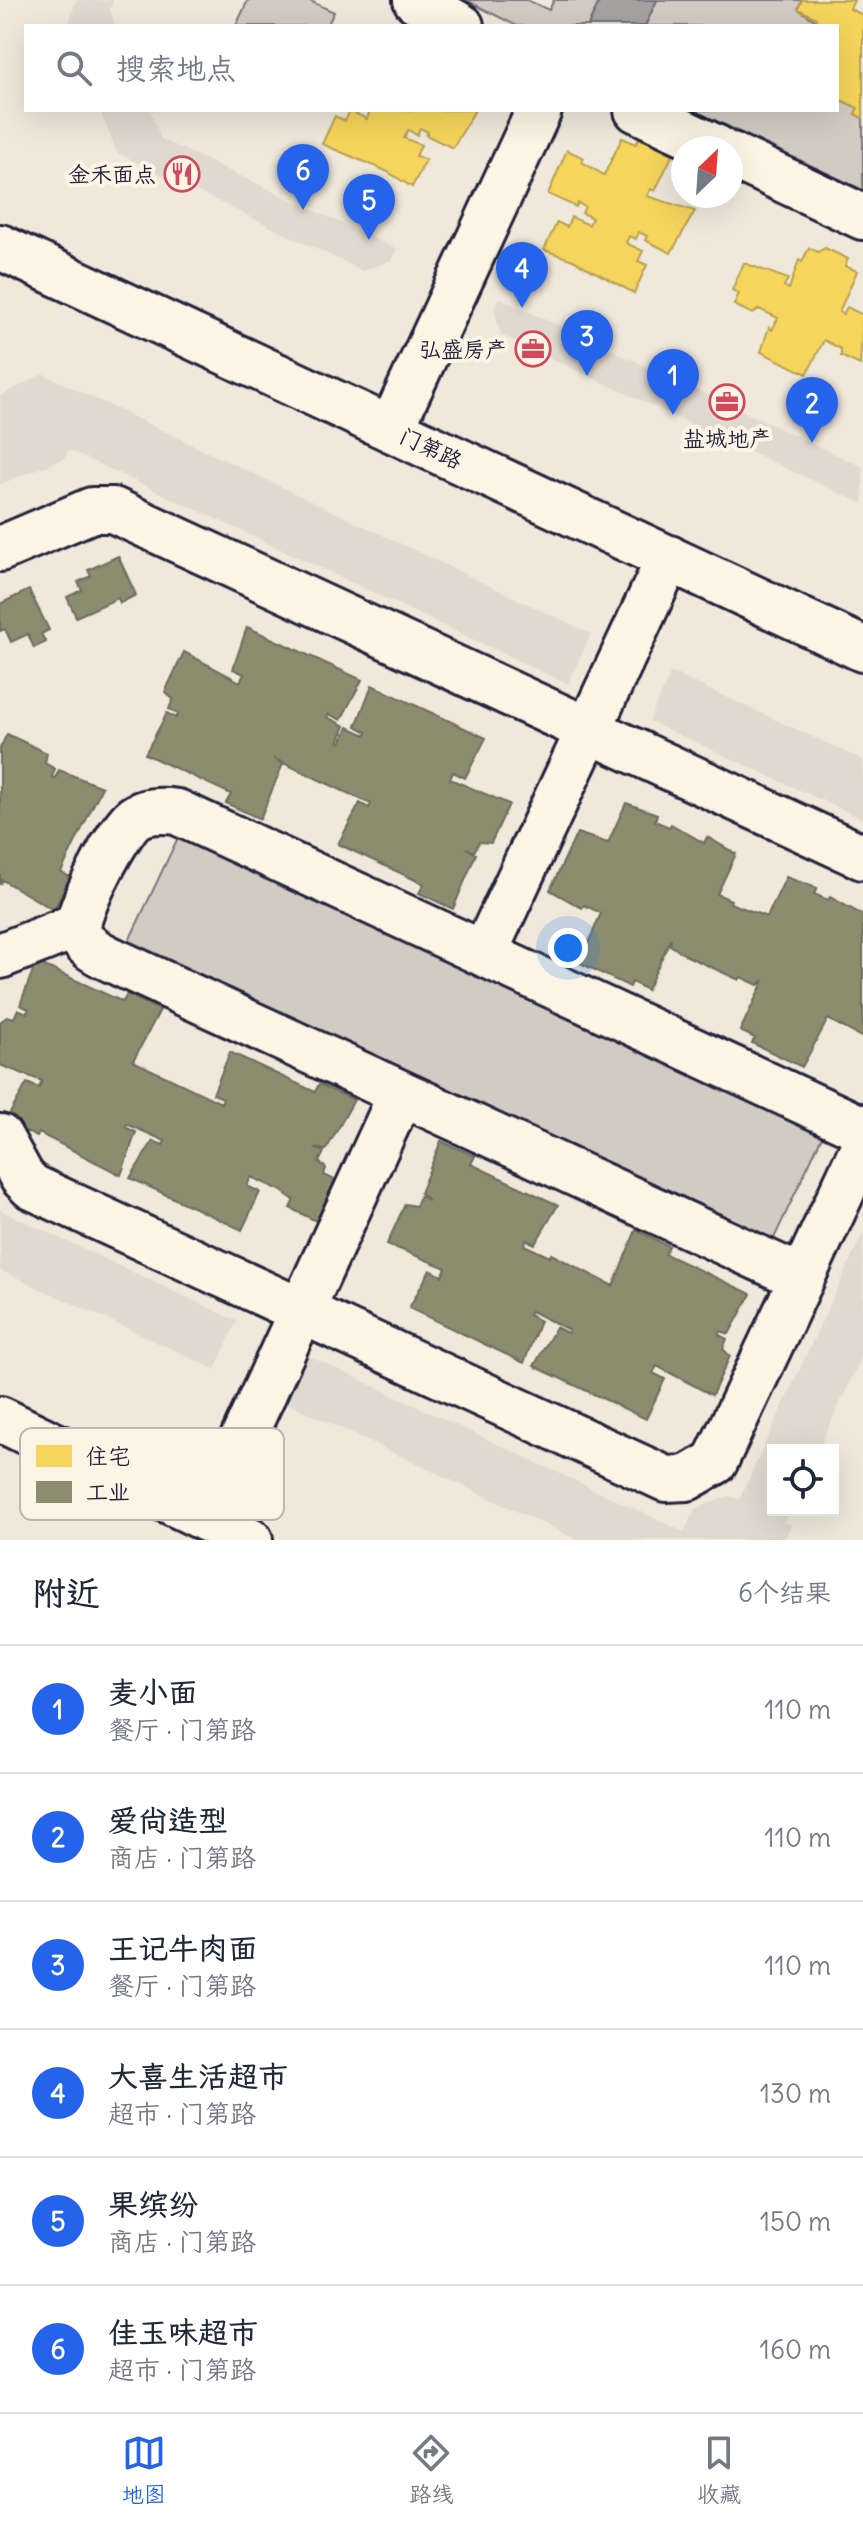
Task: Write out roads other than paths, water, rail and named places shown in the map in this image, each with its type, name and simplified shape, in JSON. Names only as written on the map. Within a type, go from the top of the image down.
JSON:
[{"type":"street","points":[[416,0],[458,24]]},
{"type":"street","points":[[380,424],[512,112]]},
{"type":"street","points":[[380,424],[538,112]]},
{"type":"street","points":[[641,112],[692,136]]},
{"type":"street","points":[[743,161],[863,217]]},
{"type":"street","name":"门第路","points":[[0,247],[863,649]]},
{"type":"street","points":[[0,549],[92,510],[113,510],[863,857]]},
{"type":"street","points":[[484,954],[669,558]]},
{"type":"street","points":[[802,1278],[100,954],[81,937],[78,925],[121,832],[139,815],[165,810],[187,816],[863,1129]]},
{"type":"street","points":[[0,956],[78,925]]},
{"type":"street","points":[[247,1428],[401,1094]]},
{"type":"street","points":[[0,1137],[22,1177],[32,1187],[647,1473],[678,1480],[696,1474],[715,1462],[802,1278],[859,1168]]},
{"type":"street","points":[[0,1419],[20,1429]]},
{"type":"street","points":[[208,1520],[250,1540]]},
{"type":"place","name":"金禾面点","points":[[182,174]]},
{"type":"place","name":"佳玉味超市","points":[[303,210]]},
{"type":"place","name":"果缤纷","points":[[369,240]]},
{"type":"place","name":"大喜生活超市","points":[[522,308]]},
{"type":"place","name":"弘盛房产","points":[[533,349]]},
{"type":"place","name":"王记牛肉面","points":[[587,376]]},
{"type":"place","name":"盐城地产","points":[[727,402]]},
{"type":"place","name":"麦小面","points":[[673,415]]},
{"type":"place","name":"爱尚造型","points":[[812,443]]}]
